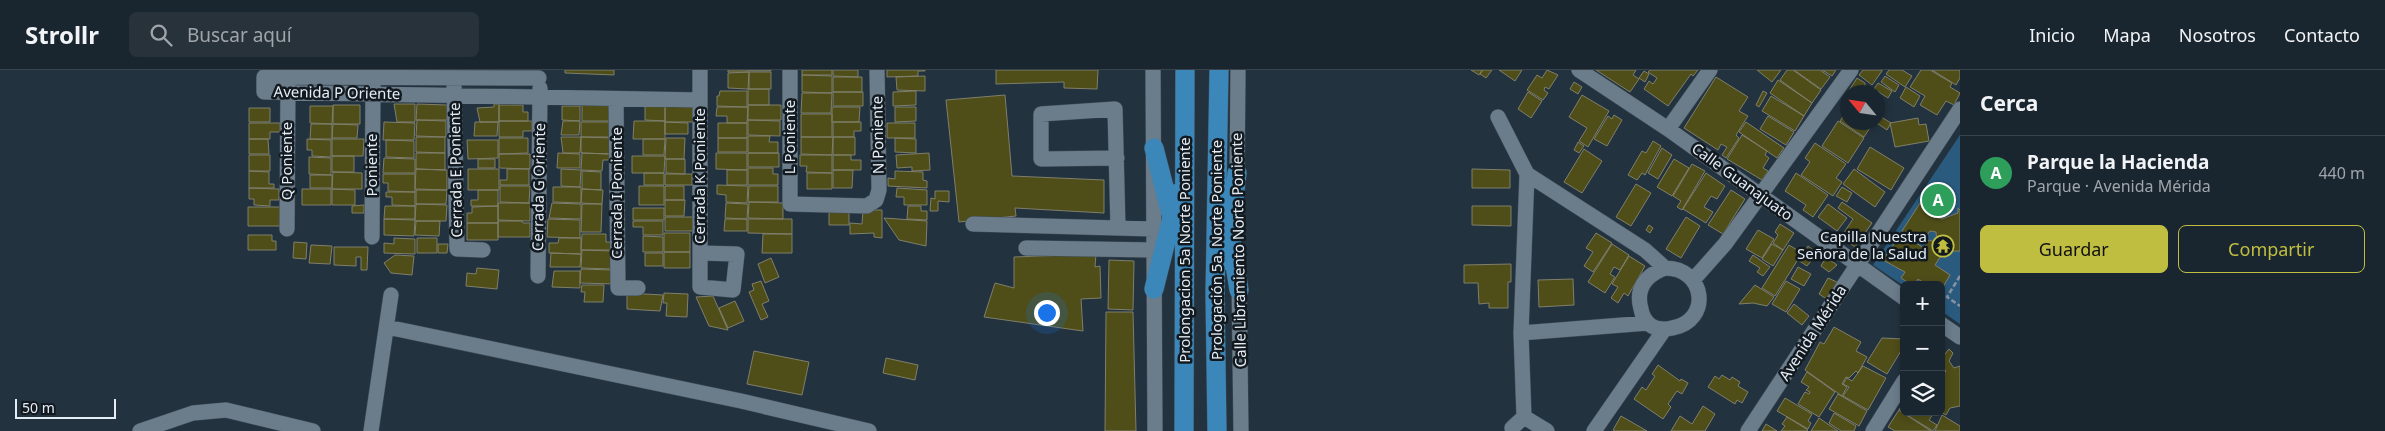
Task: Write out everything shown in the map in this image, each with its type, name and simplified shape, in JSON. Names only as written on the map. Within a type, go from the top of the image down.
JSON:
[{"type":"main road","name":"Prolongacion 5a Norte Poniente","points":[[1184,431],[1185,70]]},
{"type":"main road","name":"Prologación 5a. Norte Poniente","points":[[1217,431],[1215,294],[1219,70]]},
{"type":"main road","points":[[1154,148],[1185,267]]},
{"type":"main road","points":[[1154,289],[1185,162]]},
{"type":"main road","points":[[1215,294],[1230,232],[1237,173]]},
{"type":"main road","points":[[1216,175],[1230,232],[1240,290]]},
{"type":"street","name":"Cerrada K Poniente","points":[[700,70],[700,252]]},
{"type":"street","name":"L Poniente","points":[[790,70],[790,204],[867,206],[876,200]]},
{"type":"street","name":"N Poniente","points":[[876,200],[879,190],[877,70]]},
{"type":"street","points":[[1153,70],[1155,431]]},
{"type":"street","name":"Calle Libramiento Norte Poniente","points":[[1238,70],[1237,173],[1241,431]]},
{"type":"street","name":"Calle Guanajuato","points":[[1578,70],[1668,129],[1900,295]]},
{"type":"street","points":[[1668,129],[1710,70]]},
{"type":"street","points":[[1693,280],[1720,251],[1762,196],[1851,70]]},
{"type":"street","name":"Avenida P Oriente","points":[[539,74],[288,73],[264,77],[264,92],[700,100]]},
{"type":"street","name":"Q Poniente","points":[[287,229],[288,73]]},
{"type":"street","name":"Poniente","points":[[372,237],[373,73]]},
{"type":"street","points":[[454,74],[454,94]]},
{"type":"street","name":"Cerrada G Oriente","points":[[538,276],[539,74]]},
{"type":"street","name":"Cerrada E Poniente","points":[[454,94],[457,249],[483,250]]},
{"type":"street","name":"Cerrada I Poniente","points":[[616,99],[618,288],[638,288]]},
{"type":"street","points":[[1117,158],[1041,159],[1041,114],[1115,109],[1117,158],[1118,228]]},
{"type":"street","name":"Avenida Mérida","points":[[1748,431],[1960,109]]},
{"type":"street","points":[[1498,118],[1527,174],[1521,333],[1524,417],[1512,428]]},
{"type":"street","points":[[1527,174],[1645,250],[1664,268]]},
{"type":"street","points":[[973,224],[1154,229]]},
{"type":"street","points":[[1026,248],[1154,250]]},
{"type":"street","points":[[1664,268],[1680,269],[1693,280],[1699,296],[1695,312],[1684,324],[1664,330],[1654,328],[1648,323],[1641,309],[1639,292],[1647,277],[1664,268]]},
{"type":"street","points":[[371,431],[391,295]]},
{"type":"street","points":[[1521,333],[1648,323]]},
{"type":"street","points":[[1944,326],[1960,337]]},
{"type":"street","points":[[387,327],[741,401],[869,431]]},
{"type":"street","points":[[1594,431],[1664,330]]},
{"type":"street","points":[[1873,431],[1900,387]]},
{"type":"street","points":[[140,431],[193,413],[226,410],[313,431]]},
{"type":"street","points":[[1524,417],[1547,431]]},
{"type":"path","points":[[1960,276],[1947,297],[1960,306]]},
{"type":"shaded area","points":[[1960,135],[1960,324],[1945,314],[1945,281],[1900,281],[1900,283],[1873,265]]},
{"type":"building","points":[[565,70],[614,70],[614,75],[565,73]]},
{"type":"building","points":[[728,70],[748,70],[748,72],[728,72]]},
{"type":"building","points":[[771,70],[771,71],[749,71]]},
{"type":"building","points":[[802,70],[832,70],[832,75],[802,75]]},
{"type":"building","points":[[833,70],[858,70],[858,77],[833,76]]},
{"type":"building","points":[[887,70],[925,71],[918,71],[918,76],[887,77]]},
{"type":"building","points":[[996,70],[1098,70],[1097,89],[1064,88],[1064,82],[996,84]]},
{"type":"building","points":[[1471,70],[1482,70],[1479,75]]},
{"type":"building","points":[[1483,70],[1492,70],[1486,78],[1480,74]]},
{"type":"building","points":[[1499,70],[1522,70],[1515,81]]},
{"type":"building","points":[[1547,70],[1558,75],[1549,89],[1545,87],[1544,90],[1548,93],[1543,100],[1527,90],[1537,75],[1542,78]]},
{"type":"building","points":[[1596,70],[1636,70],[1633,75],[1639,79],[1630,92]]},
{"type":"building","points":[[1650,70],[1698,70],[1693,76],[1691,74],[1668,106],[1644,89],[1649,81],[1653,84],[1657,78],[1648,72]]},
{"type":"building","points":[[1757,70],[1781,70],[1772,82]]},
{"type":"building","points":[[1787,70],[1793,70],[1821,90],[1812,103],[1780,80]]},
{"type":"building","points":[[1794,70],[1820,70],[1830,77],[1821,89]]},
{"type":"building","points":[[1822,70],[1836,70],[1832,76]]},
{"type":"building","points":[[1863,70],[1882,70],[1872,85],[1859,75]]},
{"type":"building","points":[[1889,70],[1902,70],[1912,76],[1905,87],[1886,74]]},
{"type":"building","points":[[1921,70],[1930,70],[1952,83],[1950,87],[1960,93],[1954,105],[1946,101],[1937,115],[1920,105],[1925,96],[1910,87]]},
{"type":"building","points":[[1932,70],[1960,70],[1960,78],[1956,85]]},
{"type":"building","points":[[1644,71],[1649,74],[1645,82],[1639,78]]},
{"type":"building","points":[[749,72],[771,72],[771,89],[749,89]]},
{"type":"building","points":[[749,72],[748,89],[728,88],[728,73]]},
{"type":"building","points":[[802,75],[832,76],[832,93],[802,92]]},
{"type":"building","points":[[925,76],[925,91],[897,90],[896,77]]},
{"type":"building","points":[[1885,76],[1899,85],[1895,92],[1881,82]]},
{"type":"building","points":[[833,77],[862,77],[862,92],[833,92]]},
{"type":"building","points":[[1716,77],[1748,97],[1739,111],[1748,116],[1736,135],[1739,138],[1726,158],[1722,155],[1727,147],[1721,144],[1718,150],[1684,128]]},
{"type":"building","points":[[1857,78],[1865,83],[1865,85],[1852,85]]},
{"type":"building","points":[[1778,80],[1812,103],[1804,116],[1770,93]]},
{"type":"building","points":[[1574,82],[1582,87],[1578,94],[1570,89]]},
{"type":"building","points":[[1885,87],[1892,91],[1888,98],[1885,96]]},
{"type":"building","points":[[1906,87],[1920,96],[1914,107],[1900,98]]},
{"type":"building","points":[[748,89],[769,89],[769,105],[748,105]]},
{"type":"building","points":[[720,91],[747,91],[747,107],[717,106],[717,96],[719,96]]},
{"type":"building","points":[[916,91],[916,105],[893,106],[893,92]]},
{"type":"building","points":[[1763,91],[1767,93],[1759,107],[1756,105]]},
{"type":"building","points":[[833,92],[863,92],[863,106],[833,106]]},
{"type":"building","points":[[1528,92],[1542,101],[1531,118],[1518,109]]},
{"type":"building","points":[[802,93],[832,93],[831,113],[801,113]]},
{"type":"building","points":[[1005,95],[1012,176],[1104,180],[1104,213],[1015,208],[1016,216],[959,222],[946,100]]},
{"type":"building","points":[[1582,95],[1609,111],[1588,147],[1579,141],[1587,128],[1569,117]]},
{"type":"building","points":[[1771,96],[1804,116],[1795,131],[1762,111]]},
{"type":"building","points":[[665,103],[696,103],[696,122],[665,122]]},
{"type":"building","points":[[394,104],[415,104],[415,122],[397,122]]},
{"type":"building","points":[[417,104],[447,105],[447,120],[416,120]]},
{"type":"building","points":[[494,104],[499,104],[499,122],[480,122],[477,108],[494,107]]},
{"type":"building","points":[[582,104],[613,105],[613,121],[582,121]]},
{"type":"building","points":[[645,104],[665,104],[665,121],[645,120]]},
{"type":"building","points":[[333,105],[360,105],[360,124],[333,124]]},
{"type":"building","points":[[499,105],[523,105],[523,112],[528,112],[528,121],[499,121]]},
{"type":"building","points":[[748,105],[781,105],[781,120],[748,120]]},
{"type":"building","points":[[310,106],[333,106],[332,124],[310,123]]},
{"type":"building","points":[[562,106],[580,106],[580,121],[562,120]]},
{"type":"building","points":[[717,107],[748,107],[747,123],[727,123],[727,116],[716,116]]},
{"type":"building","points":[[832,107],[860,107],[859,122],[832,122]]},
{"type":"building","points":[[895,107],[916,107],[916,121],[895,122]]},
{"type":"building","points":[[249,108],[270,108],[270,122],[249,122]]},
{"type":"building","points":[[801,114],[832,114],[832,137],[801,137]]},
{"type":"building","points":[[1614,115],[1622,120],[1607,146],[1594,139],[1608,116],[1612,119]]},
{"type":"building","points":[[1768,116],[1794,132],[1786,145],[1760,129]]},
{"type":"building","points":[[1918,118],[1919,125],[1926,124],[1929,141],[1895,147],[1890,123]]},
{"type":"building","points":[[1885,119],[1891,123],[1887,130],[1885,129]]},
{"type":"building","points":[[417,120],[446,121],[446,137],[416,136]]},
{"type":"building","points":[[748,120],[780,121],[780,136],[748,135]]},
{"type":"building","points":[[499,121],[532,121],[532,131],[523,131],[523,137],[499,137]]},
{"type":"building","points":[[563,121],[580,121],[579,135],[561,135]]},
{"type":"building","points":[[634,121],[665,121],[665,139],[633,139]]},
{"type":"building","points":[[1838,121],[1840,122],[1840,130],[1852,130],[1864,138],[1848,163],[1822,146]]},
{"type":"building","points":[[384,122],[415,123],[414,140],[383,140]]},
{"type":"building","points":[[475,122],[498,122],[497,136],[474,136]]},
{"type":"building","points":[[581,122],[610,122],[610,137],[581,137]]},
{"type":"building","points":[[665,122],[688,123],[688,134],[665,134]]},
{"type":"building","points":[[833,122],[861,122],[861,131],[854,131],[854,137],[833,137]]},
{"type":"building","points":[[1746,122],[1784,148],[1777,158],[1739,132]]},
{"type":"building","points":[[249,123],[280,123],[280,132],[270,132],[270,139],[249,139]]},
{"type":"building","points":[[718,123],[747,123],[747,138],[718,138]]},
{"type":"building","points":[[887,123],[915,123],[915,138],[887,138]]},
{"type":"building","points":[[311,124],[332,124],[332,139],[310,139]]},
{"type":"building","points":[[333,124],[358,125],[357,138],[332,138]]},
{"type":"building","points":[[1854,130],[1868,130],[1864,137]]},
{"type":"building","points":[[1742,135],[1767,151],[1765,155],[1769,158],[1763,168],[1768,171],[1762,180],[1727,159]]},
{"type":"building","points":[[748,136],[770,136],[769,142],[778,142],[778,153],[748,153]]},
{"type":"building","points":[[416,137],[445,137],[445,153],[416,152]]},
{"type":"building","points":[[561,137],[581,137],[580,153],[563,153]]},
{"type":"building","points":[[581,137],[613,138],[612,154],[581,153]]},
{"type":"building","points":[[801,137],[833,137],[832,155],[801,154]]},
{"type":"building","points":[[833,137],[855,137],[855,155],[833,155]]},
{"type":"building","points":[[499,138],[528,138],[528,153],[499,154]]},
{"type":"building","points":[[666,138],[685,138],[684,159],[665,159]]},
{"type":"building","points":[[718,138],[747,138],[747,152],[718,152]]},
{"type":"building","points":[[895,138],[916,139],[916,153],[895,152]]},
{"type":"building","points":[[249,139],[268,139],[269,154],[249,154]]},
{"type":"building","points":[[307,139],[331,140],[331,157],[312,156],[312,150],[307,150]]},
{"type":"building","points":[[332,139],[364,139],[363,156],[332,156]]},
{"type":"building","points":[[643,139],[665,139],[664,155],[643,155]]},
{"type":"building","points":[[386,140],[414,141],[414,158],[386,157]]},
{"type":"building","points":[[467,140],[498,140],[498,158],[468,159]]},
{"type":"building","points":[[1653,141],[1661,146],[1645,175],[1642,173],[1637,180],[1628,175],[1642,151],[1646,153]]},
{"type":"building","points":[[1578,142],[1584,146],[1579,153],[1574,150]]},
{"type":"building","points":[[1815,143],[1846,164],[1836,178],[1842,182],[1833,196],[1801,175],[1810,162],[1805,158]]},
{"type":"building","points":[[1870,147],[1904,168],[1891,190],[1857,169]]},
{"type":"building","points":[[1662,148],[1672,155],[1658,179],[1648,173]]},
{"type":"building","points":[[1584,149],[1602,161],[1582,193],[1564,182]]},
{"type":"building","points":[[416,153],[445,153],[445,170],[416,169]]},
{"type":"building","points":[[558,153],[580,154],[580,168],[557,168]]},
{"type":"building","points":[[582,153],[610,154],[609,160],[603,160],[602,171],[581,170]]},
{"type":"building","points":[[716,153],[747,153],[747,170],[716,169]]},
{"type":"building","points":[[748,153],[779,153],[779,167],[748,167]]},
{"type":"building","points":[[929,153],[930,170],[912,171],[912,167],[897,168],[896,155]]},
{"type":"building","points":[[499,154],[530,154],[530,169],[499,168]]},
{"type":"building","points":[[249,155],[270,155],[270,171],[249,171]]},
{"type":"building","points":[[800,155],[832,155],[832,173],[806,172],[807,166],[800,166]]},
{"type":"building","points":[[833,155],[851,155],[851,160],[861,160],[861,170],[833,170]]},
{"type":"building","points":[[332,156],[354,156],[354,172],[332,172]]},
{"type":"building","points":[[632,156],[665,156],[664,173],[632,173]]},
{"type":"building","points":[[309,157],[331,158],[331,175],[309,174]]},
{"type":"building","points":[[384,158],[415,159],[415,173],[383,173]]},
{"type":"building","points":[[478,159],[495,159],[495,168],[478,168]]},
{"type":"building","points":[[666,159],[685,159],[685,174],[666,173]]},
{"type":"building","points":[[1674,159],[1689,168],[1672,196],[1657,187]]},
{"type":"building","points":[[1692,164],[1705,171],[1682,210],[1677,207],[1681,201],[1673,196]]},
{"type":"building","points":[[748,168],[773,168],[773,174],[778,174],[778,185],[748,185]]},
{"type":"building","points":[[416,169],[447,170],[447,190],[415,189]]},
{"type":"building","points":[[468,169],[499,169],[499,190],[468,190]]},
{"type":"building","points":[[507,169],[529,169],[529,185],[500,185],[500,180],[507,180]]},
{"type":"building","points":[[561,169],[581,170],[580,187],[561,186]]},
{"type":"building","points":[[1472,169],[1510,170],[1510,188],[1472,188]]},
{"type":"building","points":[[1854,169],[1885,192],[1875,207],[1843,184]]},
{"type":"building","points":[[727,170],[747,170],[747,185],[727,185]]},
{"type":"building","points":[[833,170],[853,170],[852,188],[833,188]]},
{"type":"building","points":[[249,171],[269,172],[269,184],[274,184],[274,188],[249,188]]},
{"type":"building","points":[[582,171],[601,172],[601,190],[582,189]]},
{"type":"building","points":[[895,171],[923,172],[923,180],[927,181],[927,188],[888,186],[888,178],[895,179]]},
{"type":"building","points":[[333,172],[362,173],[362,189],[332,189]]},
{"type":"building","points":[[644,173],[664,173],[664,185],[644,185]]},
{"type":"building","points":[[807,173],[832,173],[832,189],[807,189]]},
{"type":"building","points":[[1706,173],[1725,186],[1717,199],[1711,196],[1704,207],[1713,212],[1706,223],[1683,209]]},
{"type":"building","points":[[1796,173],[1828,195],[1813,217],[1803,210],[1806,205],[1785,191]]},
{"type":"building","points":[[383,174],[415,174],[415,192],[388,191],[388,183],[383,183]]},
{"type":"building","points":[[665,174],[692,174],[692,185],[665,185]]},
{"type":"building","points":[[310,175],[332,175],[332,188],[310,188]]},
{"type":"building","points":[[1636,184],[1651,193],[1631,226],[1616,217]]},
{"type":"building","points":[[717,185],[748,186],[747,203],[726,202],[726,195],[717,194]]},
{"type":"building","points":[[500,186],[530,186],[529,203],[500,202]]},
{"type":"building","points":[[639,186],[664,186],[664,205],[639,205]]},
{"type":"building","points":[[665,186],[684,186],[684,200],[665,200]]},
{"type":"building","points":[[749,186],[778,186],[778,202],[748,202]]},
{"type":"building","points":[[553,187],[581,187],[581,203],[553,202]]},
{"type":"building","points":[[1842,187],[1852,193],[1847,202],[1836,196]]},
{"type":"building","points":[[249,188],[279,189],[279,200],[270,200],[270,206],[254,205],[254,199],[249,199]]},
{"type":"building","points":[[897,188],[927,190],[927,205],[904,205],[904,197],[896,197]]},
{"type":"building","points":[[302,189],[331,189],[331,205],[302,205]]},
{"type":"building","points":[[332,189],[355,190],[355,205],[332,205]]},
{"type":"building","points":[[582,189],[603,190],[602,204],[581,203]]},
{"type":"building","points":[[416,190],[447,190],[446,204],[416,204]]},
{"type":"building","points":[[478,190],[498,190],[498,206],[471,206],[471,200],[478,200]]},
{"type":"building","points":[[1731,190],[1745,199],[1723,234],[1708,225]]},
{"type":"building","points":[[935,191],[949,191],[949,202],[938,201],[938,211],[930,211],[931,198],[935,199]]},
{"type":"building","points":[[386,192],[415,192],[415,206],[392,205],[392,197],[386,197]]},
{"type":"building","name":"Capilla Nuestra Señora de la Salud","points":[[1924,197],[1942,209],[1938,218],[1942,219],[1958,213],[1958,208],[1960,210],[1960,251],[1944,251],[1935,265],[1950,275],[1945,283],[1945,281],[1921,281],[1918,279],[1917,281],[1906,281],[1901,278],[1905,272],[1883,260],[1901,234],[1924,248],[1929,240],[1937,243],[1936,232],[1930,231],[1921,243],[1902,231]]},
{"type":"building","points":[[665,200],[685,200],[684,216],[665,216]]},
{"type":"building","points":[[749,202],[783,203],[783,219],[748,218]]},
{"type":"building","points":[[1842,202],[1872,223],[1855,247],[1841,237],[1853,219],[1838,208]]},
{"type":"building","points":[[498,203],[530,203],[530,221],[498,220]]},
{"type":"building","points":[[552,203],[581,204],[581,219],[549,218]]},
{"type":"building","points":[[726,203],[748,204],[747,219],[725,218]]},
{"type":"building","points":[[416,204],[447,205],[446,221],[415,221]]},
{"type":"building","points":[[582,204],[602,204],[601,232],[581,232]]},
{"type":"building","points":[[1828,204],[1847,218],[1837,231],[1818,217]]},
{"type":"building","points":[[364,205],[364,213],[352,213],[352,206]]},
{"type":"building","points":[[385,206],[415,206],[415,219],[384,219]]},
{"type":"building","points":[[498,206],[498,223],[467,223],[467,213],[472,213],[472,207]]},
{"type":"building","points":[[908,206],[921,206],[921,211],[927,211],[927,220],[907,219]]},
{"type":"building","points":[[1472,206],[1511,206],[1511,226],[1472,225]]},
{"type":"building","points":[[248,207],[280,207],[280,226],[248,226]]},
{"type":"building","points":[[633,208],[664,208],[664,220],[633,220]]},
{"type":"building","points":[[829,208],[849,208],[849,225],[829,225]]},
{"type":"building","points":[[863,210],[882,210],[882,238],[874,237],[874,233],[850,234],[850,223],[862,224]]},
{"type":"building","points":[[665,217],[693,217],[693,231],[665,231]]},
{"type":"building","points":[[1686,217],[1700,226],[1681,258],[1666,249]]},
{"type":"building","points":[[884,218],[927,221],[926,246],[899,240]]},
{"type":"building","points":[[384,219],[415,220],[414,236],[384,235]]},
{"type":"building","points":[[548,219],[580,220],[580,238],[547,237]]},
{"type":"building","points":[[725,219],[747,219],[747,231],[724,231]]},
{"type":"building","points":[[748,219],[792,219],[792,234],[748,233]]},
{"type":"building","points":[[416,221],[440,221],[439,236],[415,235]]},
{"type":"building","points":[[498,221],[530,223],[530,237],[498,237]]},
{"type":"building","points":[[633,221],[663,221],[663,235],[643,235],[643,227],[633,227]]},
{"type":"building","points":[[467,223],[498,223],[498,240],[467,240]]},
{"type":"building","points":[[1780,224],[1794,233],[1783,250],[1773,243],[1778,235],[1775,232]]},
{"type":"building","points":[[1649,225],[1653,228],[1650,233],[1646,230]]},
{"type":"building","points":[[1758,230],[1774,239],[1762,258],[1746,249]]},
{"type":"building","points":[[664,233],[690,233],[690,252],[664,252]]},
{"type":"building","points":[[1596,233],[1612,243],[1593,272],[1584,266],[1593,252],[1586,248]]},
{"type":"building","points":[[582,234],[606,234],[606,242],[612,242],[612,250],[581,250]]},
{"type":"building","points":[[763,234],[792,234],[792,253],[762,253]]},
{"type":"building","points":[[248,235],[272,235],[272,241],[276,241],[276,250],[248,250]]},
{"type":"building","points":[[643,236],[663,237],[663,252],[643,252]]},
{"type":"building","points":[[394,238],[415,239],[415,254],[384,253],[384,243],[394,244]]},
{"type":"building","points":[[417,238],[437,238],[437,253],[417,253]]},
{"type":"building","points":[[559,238],[581,238],[581,254],[549,253],[549,243],[558,243]]},
{"type":"building","points":[[294,242],[307,243],[306,259],[293,258]]},
{"type":"building","points":[[438,244],[448,244],[447,253],[438,253]]},
{"type":"building","points":[[1612,244],[1629,255],[1620,270],[1614,267],[1610,274],[1615,277],[1605,293],[1588,282]]},
{"type":"building","points":[[1772,244],[1783,250],[1773,266],[1762,259]]},
{"type":"building","points":[[311,245],[332,246],[330,264],[309,263]]},
{"type":"building","points":[[1789,245],[1802,253],[1775,296],[1762,288]]},
{"type":"building","points":[[1808,246],[1817,253],[1807,266],[1798,260]]},
{"type":"building","points":[[334,247],[368,247],[367,270],[361,270],[361,257],[356,257],[356,266],[334,265]]},
{"type":"building","points":[[582,250],[612,251],[612,269],[581,268]]},
{"type":"building","points":[[664,252],[690,252],[690,268],[664,268]]},
{"type":"building","points":[[551,253],[581,254],[580,267],[550,267]]},
{"type":"building","points":[[645,253],[663,253],[663,266],[645,266]]},
{"type":"building","points":[[1096,254],[1095,267],[1100,266],[1101,298],[1081,299],[1083,331],[984,317],[995,283],[1014,288],[1014,257]]},
{"type":"building","points":[[395,255],[414,256],[412,275],[391,273],[384,263]]},
{"type":"building","points":[[1753,255],[1770,267],[1763,276],[1757,272],[1760,268],[1749,261]]},
{"type":"building","points":[[1629,256],[1645,266],[1628,296],[1624,293],[1618,303],[1611,298],[1618,287],[1612,284]]},
{"type":"building","points":[[1826,257],[1837,265],[1829,272],[1821,266]]},
{"type":"building","points":[[771,258],[779,277],[765,283],[758,264]]},
{"type":"building","points":[[1109,260],[1134,261],[1133,310],[1108,309]]},
{"type":"building","points":[[1511,264],[1511,282],[1508,282],[1508,308],[1489,308],[1489,303],[1479,304],[1478,283],[1464,283],[1464,265]]},
{"type":"building","points":[[1798,267],[1811,274],[1804,286],[1791,279]]},
{"type":"building","points":[[477,268],[499,270],[497,289],[466,286],[467,273],[476,274]]},
{"type":"building","points":[[581,269],[613,270],[613,284],[580,283]]},
{"type":"building","points":[[554,271],[580,271],[580,288],[552,287]]},
{"type":"building","points":[[1828,278],[1839,283],[1828,300],[1819,294]]},
{"type":"building","points":[[1573,279],[1574,305],[1539,307],[1538,280]]},
{"type":"building","points":[[761,281],[769,301],[762,304],[768,317],[761,320],[749,292],[754,290],[752,284]]},
{"type":"building","points":[[1786,281],[1800,289],[1786,312],[1772,304]]},
{"type":"building","points":[[582,285],[604,285],[603,302],[584,302],[585,292],[581,292]]},
{"type":"building","points":[[1755,285],[1774,297],[1767,306],[1753,303],[1739,304]]},
{"type":"building","points":[[627,293],[663,295],[660,311],[627,309]]},
{"type":"building","points":[[664,293],[688,294],[687,317],[666,316],[667,303],[663,303]]},
{"type":"building","points":[[713,296],[728,330],[709,326],[696,297]]},
{"type":"building","points":[[735,301],[744,321],[728,328],[719,308]]},
{"type":"building","points":[[1794,304],[1809,316],[1802,325],[1787,313]]},
{"type":"building","points":[[1106,312],[1133,312],[1136,431],[1105,431]]},
{"type":"building","points":[[1834,327],[1861,342],[1856,351],[1867,357],[1858,373],[1856,371],[1849,378],[1846,377],[1842,384],[1847,387],[1842,396],[1805,370],[1820,342],[1824,344]]},
{"type":"building","points":[[1882,338],[1900,339],[1900,353],[1887,374],[1867,362]]},
{"type":"building","points":[[1949,349],[1953,353],[1949,361],[1954,368],[1960,366],[1960,406],[1950,408],[1946,415],[1945,414],[1945,354]]},
{"type":"building","points":[[754,351],[809,362],[802,395],[747,384]]},
{"type":"building","points":[[886,358],[918,365],[915,380],[883,373]]},
{"type":"building","points":[[1658,365],[1680,381],[1681,379],[1688,383],[1682,394],[1677,391],[1668,404],[1671,407],[1663,419],[1634,399],[1642,387],[1646,390],[1655,376],[1652,374]]},
{"type":"building","points":[[1863,366],[1886,378],[1868,410],[1843,396],[1849,387],[1843,384],[1847,378],[1852,381]]},
{"type":"building","points":[[1807,372],[1835,392],[1819,417],[1798,404],[1805,392],[1809,394],[1810,392],[1806,390],[1809,387],[1801,382]]},
{"type":"building","points":[[1722,375],[1730,380],[1732,377],[1740,382],[1738,386],[1748,392],[1742,403],[1737,400],[1735,404],[1708,387],[1715,376],[1719,379]]},
{"type":"building","points":[[1838,394],[1867,411],[1859,426],[1829,409]]},
{"type":"building","points":[[1785,398],[1812,414],[1808,421],[1811,423],[1808,429],[1777,411]]},
{"type":"building","points":[[1703,406],[1715,414],[1705,431],[1671,431],[1680,416],[1692,424]]},
{"type":"building","points":[[1899,410],[1900,416],[1908,416],[1931,431],[1895,431],[1888,427]]},
{"type":"building","points":[[1834,413],[1856,426],[1854,431],[1841,431],[1829,423]]},
{"type":"building","points":[[1621,416],[1647,431],[1613,430]]},
{"type":"building","points":[[1909,416],[1932,416],[1929,420],[1937,425],[1933,431]]},
{"type":"building","points":[[1942,416],[1960,426],[1960,431],[1935,431]]},
{"type":"building","points":[[1787,417],[1808,430],[1781,431],[1785,426],[1782,424]]},
{"type":"building","points":[[1819,418],[1838,431],[1811,431]]},
{"type":"building","points":[[1766,424],[1777,431],[1762,431]]},
{"type":"place","name":"Parque la Hacienda","points":[[1938,200]]},
{"type":"place","name":"Capilla Nuestra Señora de la Salud","points":[[1943,246]]}]
